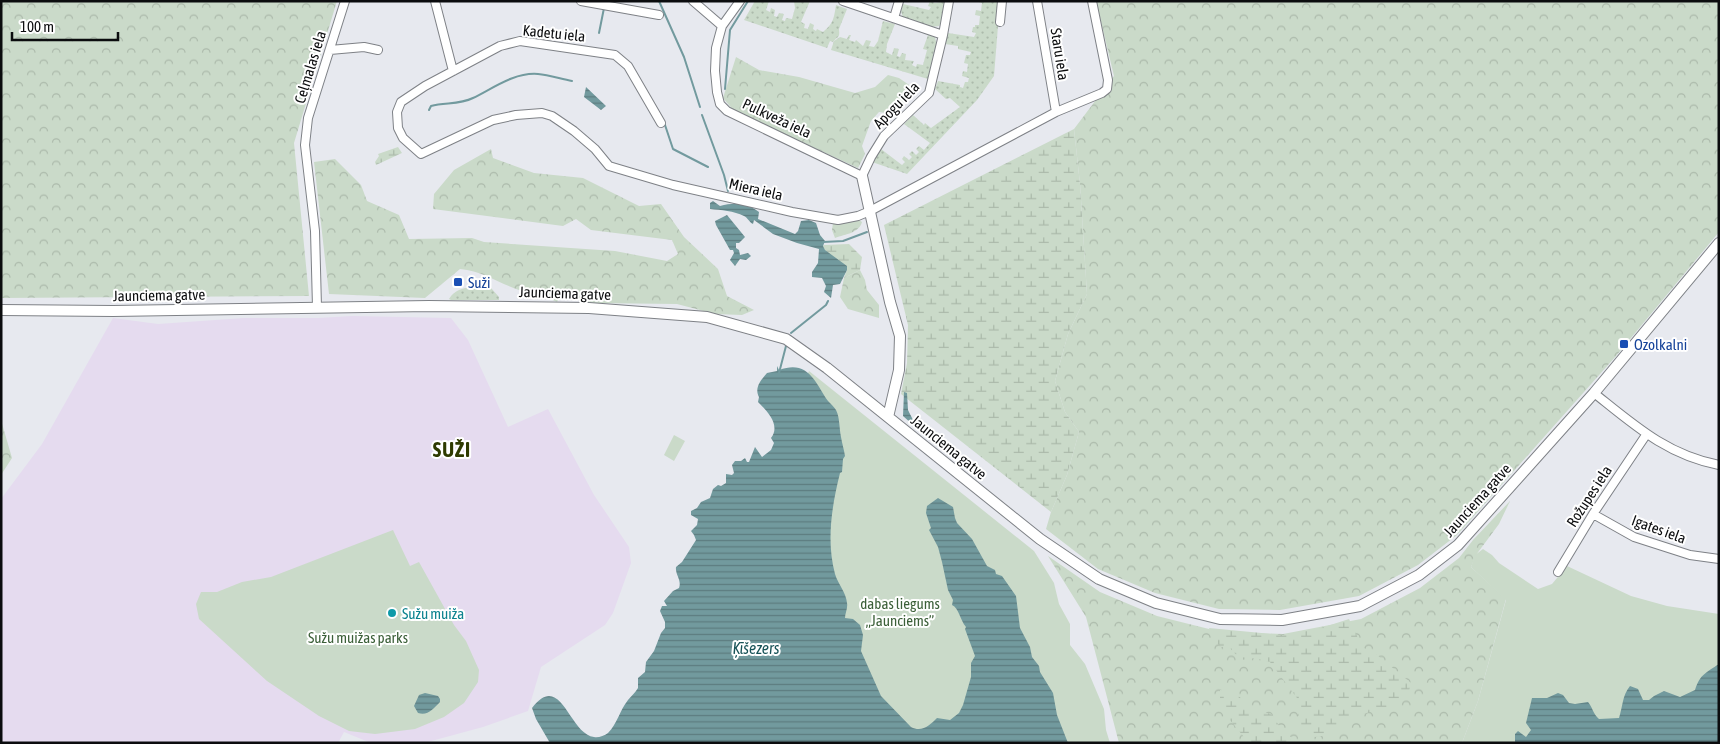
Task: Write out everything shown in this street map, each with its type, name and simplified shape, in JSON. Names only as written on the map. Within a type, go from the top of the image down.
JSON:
[{"type":"main road","points":[[862,176],[890,302],[900,336],[898,370],[888,417]]},
{"type":"main road","name":"Jaunciema gatve","points":[[1,310],[113,311],[377,305],[589,308],[707,317],[786,339],[827,368],[1040,539],[1099,579],[1156,603],[1220,619],[1282,620],[1360,606],[1420,575],[1458,545],[1594,393],[1715,251],[1719,243]]},
{"type":"street","name":"Ceļmalas iela","points":[[317,306],[315,231],[305,142],[308,118],[345,1]]},
{"type":"street","points":[[436,1],[453,71]]},
{"type":"street","points":[[581,1],[660,15]]},
{"type":"street","points":[[693,1],[722,26]]},
{"type":"street","name":"Pulkveža iela","points":[[740,1],[722,26],[716,48],[715,71],[720,104],[727,111],[862,176]]},
{"type":"street","points":[[843,1],[942,35]]},
{"type":"street","points":[[894,18],[899,1]]},
{"type":"street","name":"Apogu iela","points":[[862,176],[884,136],[929,93],[949,1]]},
{"type":"street","points":[[1000,22],[1002,1]]},
{"type":"street","name":"Staru iela","points":[[1037,1],[1056,112]]},
{"type":"street","name":"Miera iela","points":[[403,138],[421,154],[493,120],[516,115],[542,113],[552,116],[574,131],[595,149],[608,166],[673,185],[792,212],[838,220],[858,216],[870,211],[1056,112],[1102,93],[1107,88],[1108,80],[1092,1]]},
{"type":"street","name":"Kadetu iela","points":[[403,138],[398,128],[397,112],[401,102],[417,91],[500,46],[520,41],[614,55],[628,66],[661,123]]},
{"type":"street","points":[[330,50],[364,47],[378,50]]},
{"type":"street","points":[[1594,393],[1646,435],[1678,452],[1719,465]]},
{"type":"street","name":"Rožupes iela","points":[[1558,572],[1593,514],[1646,435]]},
{"type":"street","name":"Igates iela","points":[[1593,514],[1634,537],[1690,555],[1719,559]]},
{"type":"shaded area","points":[[352,316],[451,318],[468,340],[508,427],[548,409],[594,495],[629,547],[631,563],[613,613],[605,625],[541,667],[528,711],[483,727],[424,743],[371,743],[344,732],[338,743],[1,743],[1,499],[42,444],[113,318],[158,324],[244,318]]},
{"type":"green space","points":[[1,1],[337,1],[294,143],[309,296],[1,298]]},
{"type":"green space","points":[[755,1],[769,1],[766,10],[770,12],[771,8],[775,10],[774,16],[777,17],[779,13],[784,14],[782,20],[785,21],[786,18],[792,19],[795,8],[794,1],[810,1],[801,22],[805,24],[804,28],[808,29],[810,23],[814,25],[813,29],[823,32],[831,23],[836,5],[847,9],[839,29],[839,36],[833,42],[830,41],[827,48],[744,20]]},
{"type":"green space","points":[[930,1],[935,3],[945,1],[944,16],[939,26],[931,27],[903,18],[901,11],[903,4],[929,10],[931,7],[928,6]]},
{"type":"green space","points":[[975,1],[1000,1],[994,76],[977,100],[907,174],[872,162],[881,149],[902,165],[905,162],[902,159],[904,156],[909,160],[912,157],[909,154],[912,151],[916,155],[919,152],[916,149],[919,146],[924,150],[930,143],[904,124],[913,115],[924,125],[925,123],[931,128],[960,107],[950,98],[946,99],[935,89],[938,81],[960,85],[963,88],[965,82],[968,82],[969,78],[962,76],[963,71],[967,72],[968,64],[964,63],[966,55],[970,55],[971,52],[958,49],[958,46],[945,44],[948,33],[974,37],[976,33],[972,32],[973,27],[979,25],[980,16],[975,15],[976,10],[981,11],[982,3]]},
{"type":"green space","points":[[1096,1],[1719,1],[1719,232],[1616,356],[1457,535],[1418,565],[1359,596],[1280,610],[1219,609],[1155,593],[1098,569],[1046,529],[1051,512],[1067,475],[1079,432],[1065,412],[1055,381],[1068,334],[1087,294],[1080,184],[1074,129],[1114,76]]},
{"type":"green space","points":[[883,21],[895,24],[886,52],[892,55],[894,48],[899,49],[897,56],[900,57],[902,53],[906,54],[905,60],[914,61],[912,65],[916,67],[917,64],[923,65],[927,50],[923,49],[928,35],[935,37],[937,46],[934,51],[930,77],[928,79],[831,50],[834,41],[840,37],[847,39],[849,35],[851,35],[849,40],[855,42],[856,40],[863,46],[866,40],[871,41],[869,46],[874,47],[878,41]]},
{"type":"green space","points":[[736,57],[759,70],[799,77],[855,93],[875,87],[888,75],[899,78],[915,89],[894,114],[879,112],[871,121],[862,146],[865,154],[858,168],[734,111],[723,98]]},
{"type":"green space","points":[[1074,129],[1080,184],[1087,294],[1068,334],[1055,381],[1065,412],[1079,432],[1067,475],[1051,512],[901,394],[907,363],[908,325],[884,225]]},
{"type":"green space","points":[[398,147],[402,153],[376,165],[375,162],[379,156],[378,154]]},
{"type":"green space","points":[[491,149],[493,158],[534,173],[583,178],[639,206],[661,204],[684,237],[718,269],[727,296],[754,310],[742,315],[715,314],[677,304],[590,303],[563,292],[557,302],[519,290],[476,272],[460,269],[425,298],[329,294],[314,162],[335,159],[361,185],[367,201],[399,215],[409,239],[472,238],[484,242],[615,251],[667,261],[678,254],[672,240],[591,230],[576,219],[563,226],[433,209],[434,194],[454,170]]},
{"type":"green space","points":[[859,220],[862,222],[858,229],[852,233],[835,238],[832,230],[833,223]]},
{"type":"green space","points":[[849,244],[862,257],[860,270],[844,278],[847,270],[825,251],[823,246]]},
{"type":"green space","points":[[860,270],[867,290],[879,305],[879,318],[848,309],[840,297],[844,278]]},
{"type":"green space","points":[[484,285],[491,288],[499,297],[499,300],[449,299],[460,290]]},
{"type":"green space","name":"dabas liegums „Jaunciems”","points":[[809,371],[1034,551],[1054,583],[1059,604],[1070,624],[1070,645],[1085,664],[1104,709],[1106,730],[1110,743],[821,743],[797,397]]},
{"type":"green space","points":[[1,420],[12,458],[1,475]]},
{"type":"green space","points":[[674,435],[685,441],[674,461],[664,455]]},
{"type":"green space","points":[[1510,501],[1499,524],[1476,555],[1471,567],[1506,599],[1478,701],[1462,743],[1119,743],[1086,617],[1048,556],[1100,592],[1157,616],[1221,632],[1283,634],[1361,619],[1420,588],[1459,558],[1473,540]]},
{"type":"green space","name":"Sužu muižas parks","points":[[393,530],[410,566],[419,562],[454,625],[466,641],[479,670],[478,682],[464,703],[444,717],[415,729],[375,734],[349,731],[319,716],[267,681],[199,619],[196,604],[201,592],[217,592],[242,582],[271,577]]},
{"type":"green space","points":[[1483,549],[1499,563],[1538,589],[1552,584],[1567,566],[1631,596],[1667,606],[1719,614],[1719,743],[1462,743],[1478,701],[1506,600],[1471,567],[1475,555]]},
{"type":"green space","points":[[1349,619],[1362,647],[1377,655],[1411,683],[1408,695],[1394,705],[1356,716],[1328,735],[1315,737],[1299,728],[1297,698],[1270,662],[1255,658],[1241,660],[1228,646],[1221,647],[1214,640],[1209,628],[1282,635],[1318,629]]},
{"type":"green space","points":[[1220,690],[1233,691],[1255,711],[1272,714],[1281,729],[1292,738],[1286,743],[1249,743],[1220,708]]},
{"type":"water","points":[[586,87],[606,106],[601,110],[584,97]]},
{"type":"water","points":[[713,201],[720,206],[736,204],[750,207],[759,212],[758,219],[795,234],[801,221],[809,220],[816,223],[820,235],[825,241],[823,246],[825,250],[847,266],[840,284],[833,285],[831,298],[824,292],[826,286],[822,278],[812,277],[812,272],[818,263],[819,249],[773,234],[754,220],[753,224],[740,214],[710,209],[710,203]]},
{"type":"water","points":[[727,215],[745,237],[739,243],[736,243],[736,248],[739,250],[740,255],[748,253],[751,256],[746,260],[740,259],[735,266],[730,260],[734,253],[733,250],[730,250],[715,221]]},
{"type":"water","name":"Ķīšezers","points":[[777,366],[779,370],[789,367],[804,370],[814,380],[837,413],[845,456],[831,523],[832,561],[836,578],[846,599],[845,618],[853,619],[860,625],[863,635],[861,651],[881,696],[915,729],[929,726],[937,718],[950,720],[959,713],[963,705],[971,677],[971,663],[975,656],[965,629],[966,627],[952,605],[953,600],[948,590],[938,547],[929,530],[931,528],[926,513],[927,506],[938,498],[953,507],[957,523],[972,539],[987,566],[995,570],[996,574],[1002,576],[1016,596],[1020,628],[1030,647],[1032,657],[1039,666],[1040,672],[1053,693],[1057,715],[1068,743],[550,743],[532,708],[542,698],[550,696],[558,700],[585,733],[597,737],[606,734],[611,729],[625,704],[638,688],[638,678],[645,672],[646,662],[654,651],[665,628],[665,622],[660,611],[662,606],[667,606],[664,601],[673,591],[679,588],[680,582],[676,573],[676,567],[682,562],[696,540],[691,531],[697,525],[698,519],[691,515],[691,511],[697,508],[701,502],[710,498],[713,489],[718,485],[721,486],[726,483],[726,474],[732,475],[734,473],[732,465],[735,461],[741,461],[745,458],[749,462],[755,447],[762,457],[771,450],[774,443],[771,438],[774,433],[774,423],[758,402],[757,390],[767,373],[777,371]]},
{"type":"water","points":[[904,392],[907,393],[908,410],[913,420],[925,429],[921,432],[903,416]]},
{"type":"water","points":[[1719,664],[1719,743],[1515,743],[1515,734],[1518,731],[1526,737],[1531,730],[1526,723],[1532,698],[1547,698],[1558,693],[1563,695],[1569,703],[1588,702],[1599,719],[1619,718],[1624,697],[1630,686],[1638,689],[1643,700],[1649,700],[1664,691],[1680,697],[1695,690],[1701,677]]},
{"type":"water","points":[[425,693],[438,696],[440,702],[428,713],[422,714],[418,713],[414,706],[419,695]]},
{"type":"waterway","points":[[659,1],[684,57],[700,107]]},
{"type":"waterway","points":[[725,89],[730,30],[748,1]]},
{"type":"waterway","points":[[599,33],[604,8]]},
{"type":"waterway","points":[[429,110],[431,106],[468,100],[512,78],[529,74],[546,75],[572,81]]},
{"type":"waterway","points":[[702,115],[728,191]]},
{"type":"waterway","points":[[664,122],[673,149],[708,167]]},
{"type":"waterway","points":[[823,242],[843,241],[867,232]]},
{"type":"waterway","points":[[791,333],[826,305],[828,301]]},
{"type":"waterway","points":[[779,373],[786,346]]},
{"type":"place","name":"Suži","points":[[458,282]]},
{"type":"place","name":"Ozolkalni","points":[[1624,344]]},
{"type":"place","name":"Sužu muiža","points":[[392,613]]},
{"type":"district","name":"SUŽI","points":[[452,449]]}]
